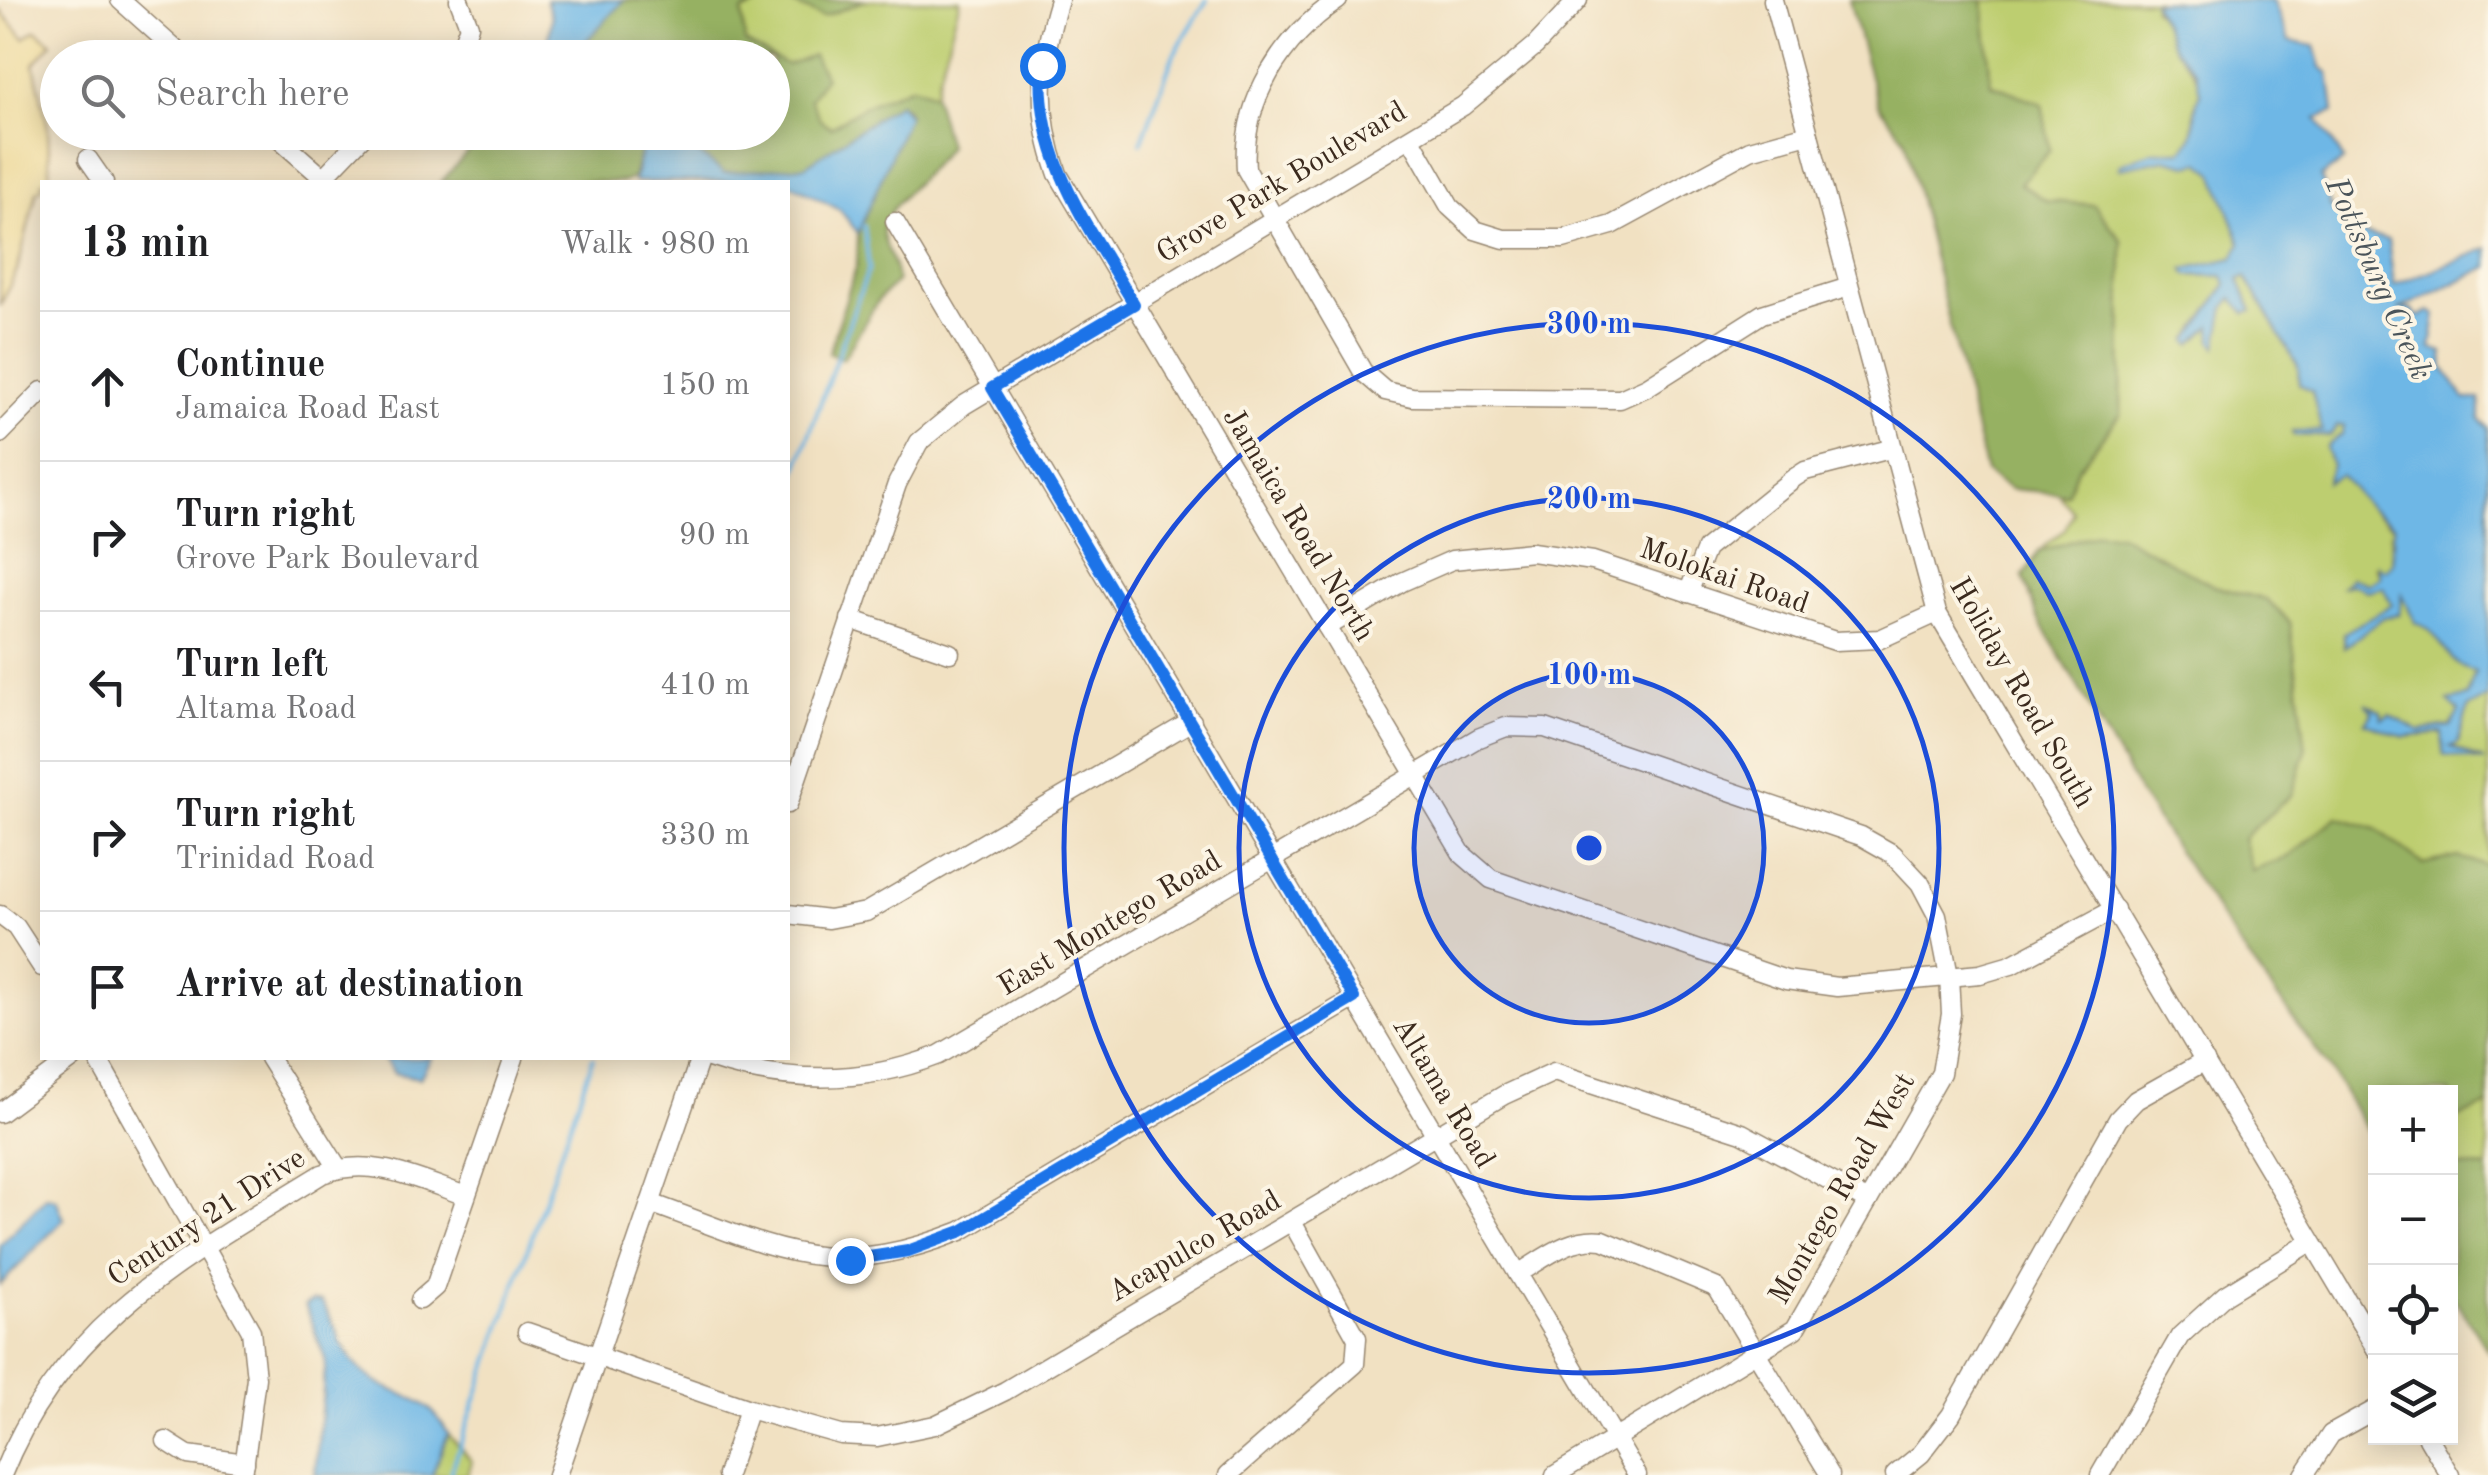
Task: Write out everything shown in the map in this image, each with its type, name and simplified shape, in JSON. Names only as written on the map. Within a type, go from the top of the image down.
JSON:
[{"type":"street","points":[[120,0],[166,40]]},
{"type":"street","points":[[459,0],[469,26],[464,40]]},
{"type":"street","name":"Jamaica Road North","points":[[1059,0],[1042,65],[1040,94],[1048,146],[1058,174],[1462,854],[1492,879],[1811,986],[1980,974],[2037,955],[2115,909]]},
{"type":"street","points":[[1338,0],[1300,29],[1282,52],[1246,133],[1246,169],[1272,222],[1363,372],[1385,390],[1400,395],[1620,399],[1647,387],[1762,314],[1848,287]]},
{"type":"street","name":"Grove Park Boulevard","points":[[790,798],[905,463],[940,422],[1411,139],[1508,71],[1578,0]]},
{"type":"street","name":"Holiday Road South","points":[[1773,0],[1937,613],[2368,1336]]},
{"type":"street","points":[[1411,139],[1466,225],[1504,239],[1563,238],[1612,225],[1750,150],[1808,134]]},
{"type":"street","points":[[290,150],[322,180]]},
{"type":"street","points":[[324,180],[351,150]]},
{"type":"street","points":[[88,159],[103,180]]},
{"type":"street","name":"Altama Road","points":[[895,222],[1637,1475]]},
{"type":"street","points":[[0,434],[40,393]]},
{"type":"street","points":[[1688,594],[1706,549],[1794,478],[1890,448]]},
{"type":"street","name":"Molokai Road","points":[[1327,627],[1426,570],[1452,560],[1500,552],[1560,554],[1593,561],[1834,641],[1880,639],[1937,613]]},
{"type":"street","points":[[850,618],[950,653]]},
{"type":"street","points":[[790,914],[828,919],[866,912],[1192,722]]},
{"type":"street","name":"East Montego Road","points":[[716,1060],[767,1074],[830,1079],[908,1067],[968,1040],[1416,775],[1506,727],[1536,726],[1860,836],[1892,854],[1920,883],[1936,915],[1949,976]]},
{"type":"street","points":[[0,915],[16,927],[40,964]]},
{"type":"street","name":"Montego Road West","points":[[1554,1475],[1758,1353],[1803,1320],[1941,1073],[1950,1032],[1949,976]]},
{"type":"street","points":[[650,1203],[818,1259],[850,1260],[908,1251],[962,1231],[1354,998]]},
{"type":"street","points":[[0,1113],[71,1060]]},
{"type":"street","points":[[98,1060],[245,1316],[256,1352],[244,1469],[188,1455],[166,1441]]},
{"type":"street","points":[[269,1060],[338,1168]]},
{"type":"street","points":[[420,1300],[435,1286],[513,1060]]},
{"type":"street","points":[[556,1475],[699,1060]]},
{"type":"street","points":[[1895,1475],[1921,1454],[1950,1415],[2118,1119],[2136,1100],[2204,1061]]},
{"type":"street","name":"Acapulco Road","points":[[528,1332],[749,1409],[841,1436],[877,1437],[935,1425],[1004,1391],[1537,1076],[1554,1072],[1742,1133],[1868,1201]]},
{"type":"street","name":"Century 21 Drive","points":[[3,1464],[43,1396],[86,1339],[141,1288],[338,1168],[380,1167],[466,1196]]},
{"type":"street","points":[[1228,1475],[1356,1364],[1356,1338],[1292,1222]]},
{"type":"street","points":[[1518,1274],[1573,1241],[1603,1240],[1717,1288],[1830,1475]]},
{"type":"street","points":[[2100,1475],[2180,1336],[2224,1296],[2311,1242]]},
{"type":"street","points":[[726,1475],[749,1409]]},
{"type":"street","points":[[2304,1475],[2331,1434],[2368,1413]]},
{"type":"street","points":[[2432,1445],[2450,1475]]},
{"type":"green space","points":[[624,0],[768,0],[742,12],[745,40],[587,40]]},
{"type":"green space","points":[[768,0],[784,0],[823,17],[866,0],[960,0],[934,94],[912,86],[868,104],[831,127],[821,121],[790,70],[790,40],[745,40],[742,12]]},
{"type":"green space","points":[[784,0],[866,0],[823,17]]},
{"type":"green space","points":[[1849,0],[1983,0],[1991,84],[2042,104],[2050,150],[2020,184],[2047,201],[2094,205],[2122,241],[2121,414],[2077,469],[2067,494],[2010,489],[1986,472],[1904,138],[1878,105]]},
{"type":"green space","points":[[1983,0],[2156,0],[2153,8],[2199,84],[2193,130],[2182,151],[2153,151],[2120,168],[2165,159],[2188,165],[2200,162],[2214,173],[2241,243],[2235,258],[2185,269],[2188,275],[2225,276],[2227,284],[2188,340],[2192,344],[2212,325],[2212,341],[2217,346],[2225,307],[2232,298],[2246,313],[2252,311],[2239,279],[2246,277],[2298,366],[2299,384],[2312,390],[2322,431],[2293,431],[2293,435],[2329,436],[2337,426],[2345,425],[2342,434],[2326,447],[2332,465],[2328,480],[2341,474],[2369,508],[2396,529],[2391,533],[2392,564],[2385,570],[2376,567],[2380,577],[2368,584],[2351,578],[2343,586],[2353,584],[2367,591],[2383,586],[2392,605],[2344,634],[2344,646],[2381,619],[2399,614],[2402,595],[2416,623],[2433,634],[2457,662],[2475,671],[2477,677],[2467,697],[2449,701],[2459,711],[2459,718],[2450,726],[2419,731],[2390,715],[2382,719],[2381,712],[2367,703],[2374,712],[2366,723],[2404,737],[2442,733],[2444,754],[2483,760],[2450,746],[2458,743],[2468,708],[2488,697],[2488,866],[2458,857],[2422,864],[2376,829],[2337,817],[2290,856],[2252,872],[2243,838],[2292,794],[2306,750],[2290,622],[2266,600],[2214,586],[2119,534],[2097,533],[2038,552],[2065,529],[2073,512],[2060,496],[2067,494],[2077,469],[2121,414],[2122,241],[2094,205],[2047,201],[2020,183],[2050,150],[2042,105],[1991,84]]},
{"type":"green space","points":[[813,55],[825,77],[810,99],[821,121],[831,127],[868,104],[912,86],[934,94],[948,146],[898,202],[884,225],[883,234],[897,281],[879,299],[843,359],[829,353],[857,264],[858,233],[908,116],[906,108],[899,103],[805,166],[724,173],[694,150],[790,150],[790,64]]},
{"type":"green space","points":[[470,150],[641,150],[633,178],[628,180],[443,180]]},
{"type":"green space","points":[[2097,533],[2119,534],[2214,586],[2266,600],[2290,622],[2306,750],[2292,794],[2243,838],[2252,871],[2290,856],[2337,817],[2376,829],[2422,864],[2458,857],[2488,866],[2488,1105],[2458,1117],[2458,1085],[2368,1085],[2368,1132],[2331,1070],[2237,942],[2140,794],[2037,616],[2023,577],[2038,552]]},
{"type":"green space","points":[[2488,1105],[2488,1168],[2458,1166],[2458,1117]]},
{"type":"green space","points":[[2458,1166],[2488,1168],[2488,1351],[2458,1305]]},
{"type":"green space","points":[[448,1434],[472,1461],[468,1475],[432,1475]]},
{"type":"sand","points":[[0,10],[24,38],[36,30],[48,40],[40,40],[40,57],[34,64],[40,91],[40,150],[49,150],[50,180],[40,180],[18,268],[0,306]]},
{"type":"water","points":[[546,0],[624,0],[587,40],[549,40],[552,17]]},
{"type":"water","name":"Pottsburg Creek","points":[[2273,0],[2289,41],[2315,46],[2321,67],[2329,73],[2334,112],[2317,118],[2344,160],[2321,177],[2331,208],[2352,222],[2356,232],[2388,240],[2394,285],[2488,248],[2488,267],[2398,310],[2410,309],[2419,317],[2429,311],[2436,315],[2431,348],[2443,352],[2444,368],[2465,399],[2480,399],[2480,419],[2488,428],[2488,697],[2468,708],[2458,743],[2450,747],[2484,761],[2444,755],[2442,733],[2404,737],[2366,723],[2373,712],[2366,703],[2381,712],[2382,719],[2390,715],[2419,731],[2451,726],[2459,711],[2448,701],[2467,697],[2475,672],[2456,662],[2433,634],[2416,623],[2402,595],[2399,614],[2381,619],[2345,647],[2344,633],[2392,605],[2383,587],[2367,591],[2353,584],[2343,586],[2351,578],[2368,584],[2380,577],[2378,565],[2385,570],[2392,564],[2394,525],[2369,508],[2341,475],[2327,482],[2332,465],[2326,447],[2342,434],[2344,426],[2337,426],[2330,436],[2294,435],[2292,431],[2322,431],[2312,391],[2299,384],[2298,366],[2246,277],[2239,279],[2252,311],[2246,313],[2232,298],[2225,307],[2217,347],[2212,341],[2211,326],[2192,344],[2188,341],[2227,284],[2224,276],[2187,275],[2184,269],[2234,258],[2241,243],[2214,173],[2200,162],[2188,165],[2165,159],[2120,168],[2120,164],[2153,151],[2182,151],[2193,130],[2200,93],[2196,72],[2175,49],[2153,2]]},
{"type":"water","points":[[899,103],[908,116],[858,233],[840,210],[790,184],[790,180],[634,180],[641,150],[694,150],[724,173],[805,166]]},
{"type":"water","points":[[385,1060],[430,1060],[420,1078],[394,1073]]},
{"type":"water","points":[[46,1197],[56,1199],[64,1219],[0,1285],[0,1245]]},
{"type":"water","points":[[322,1302],[360,1369],[380,1384],[422,1403],[440,1420],[448,1434],[432,1475],[315,1475],[326,1361],[305,1305]]},
{"type":"waterway","points":[[1141,143],[1174,54],[1207,0]]},
{"type":"waterway","points":[[790,487],[869,268],[864,226]]},
{"type":"waterway","points":[[450,1475],[592,1060]]},
{"type":"route","points":[[850,1260],[908,1251],[962,1231],[1354,998],[992,388],[1134,304],[1058,174],[1042,120],[1042,65]]}]
